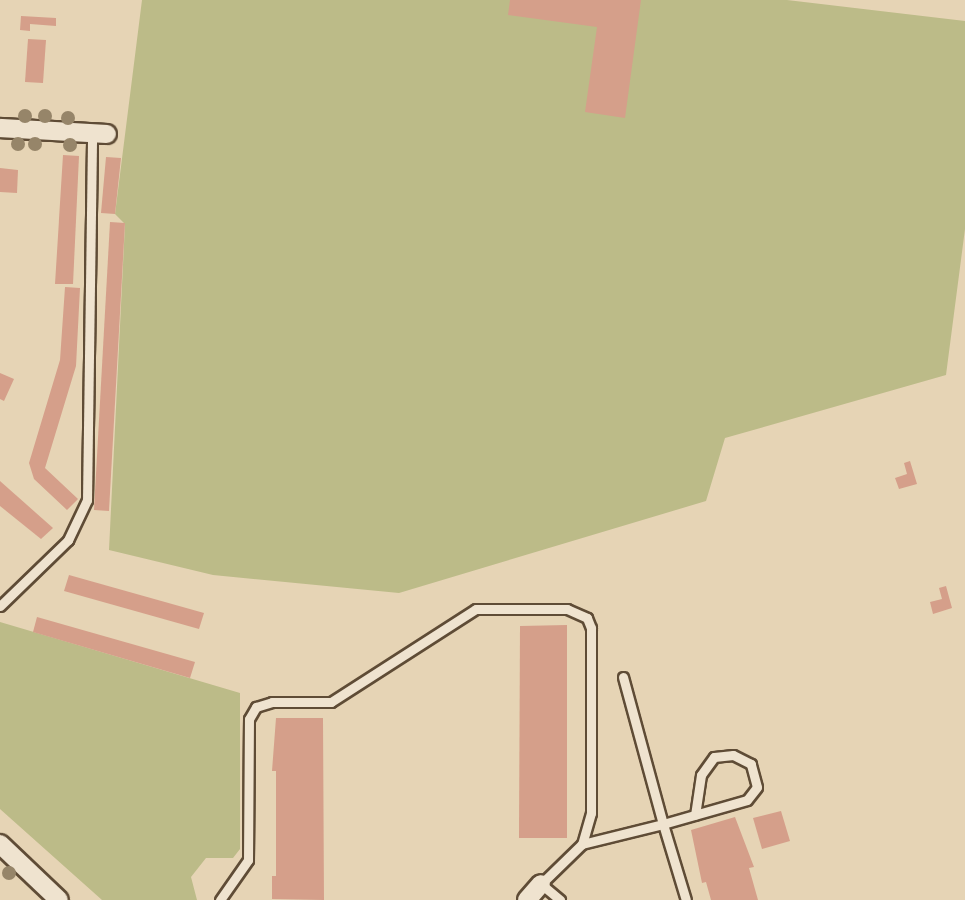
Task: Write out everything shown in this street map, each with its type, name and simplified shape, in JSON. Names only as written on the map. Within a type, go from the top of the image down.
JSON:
[{"type":"street","points":[[0,128],[99,134]]},
{"type":"street","points":[[0,844],[59,900]]},
{"type":"street","points":[[527,900],[541,884]]},
{"type":"lane","points":[[0,606],[68,540],[87,500],[99,134]]},
{"type":"lane","points":[[220,900],[248,860],[249,719],[256,707],[272,702],[331,702],[476,609],[567,609],[587,618],[591,628],[591,813],[582,844],[541,884],[560,900]]},
{"type":"lane","points":[[623,677],[686,900]]},
{"type":"lane","points":[[582,844],[663,824],[695,815],[747,800],[757,787],[751,764],[733,755],[714,757],[701,775],[695,815]]},
{"type":"shaded area","points":[[142,0],[787,0],[965,21],[965,229],[946,375],[725,438],[706,501],[399,593],[213,575],[109,550],[125,224],[115,214]]},
{"type":"shaded area","points":[[0,622],[240,693],[240,849],[233,858],[206,858],[191,877],[197,900],[102,900],[0,809]]},
{"type":"building","points":[[510,0],[641,0],[625,118],[585,112],[597,27],[508,15]]},
{"type":"building","points":[[21,16],[56,18],[56,26],[30,24],[30,31],[20,30]]},
{"type":"building","points":[[28,39],[46,40],[43,83],[25,82]]},
{"type":"building","points":[[63,155],[79,156],[73,284],[55,284]]},
{"type":"building","points":[[106,157],[121,158],[115,214],[101,213]]},
{"type":"building","points":[[0,168],[18,170],[17,193],[0,192]]},
{"type":"building","points":[[110,222],[125,223],[109,511],[94,510]]},
{"type":"building","points":[[65,287],[80,288],[76,366],[45,468],[78,499],[67,510],[34,479],[29,463],[60,360]]},
{"type":"building","points":[[0,373],[14,379],[4,401],[0,399]]},
{"type":"building","points":[[910,461],[917,484],[899,489],[895,478],[907,474],[904,463]]},
{"type":"building","points":[[0,481],[53,528],[41,539],[0,506]]},
{"type":"building","points":[[69,575],[204,613],[199,629],[64,591]]},
{"type":"building","points":[[946,586],[952,608],[933,614],[930,602],[942,599],[939,588]]},
{"type":"building","points":[[37,617],[195,662],[190,678],[33,632]]},
{"type":"building","points":[[567,625],[567,838],[519,838],[520,626]]},
{"type":"building","points":[[276,718],[323,718],[324,900],[272,899],[272,876],[276,876],[276,771],[272,771]]},
{"type":"building","points":[[781,811],[790,841],[762,849],[753,818]]},
{"type":"building","points":[[735,817],[754,867],[749,868],[758,900],[711,900],[706,882],[702,883],[691,830]]}]
